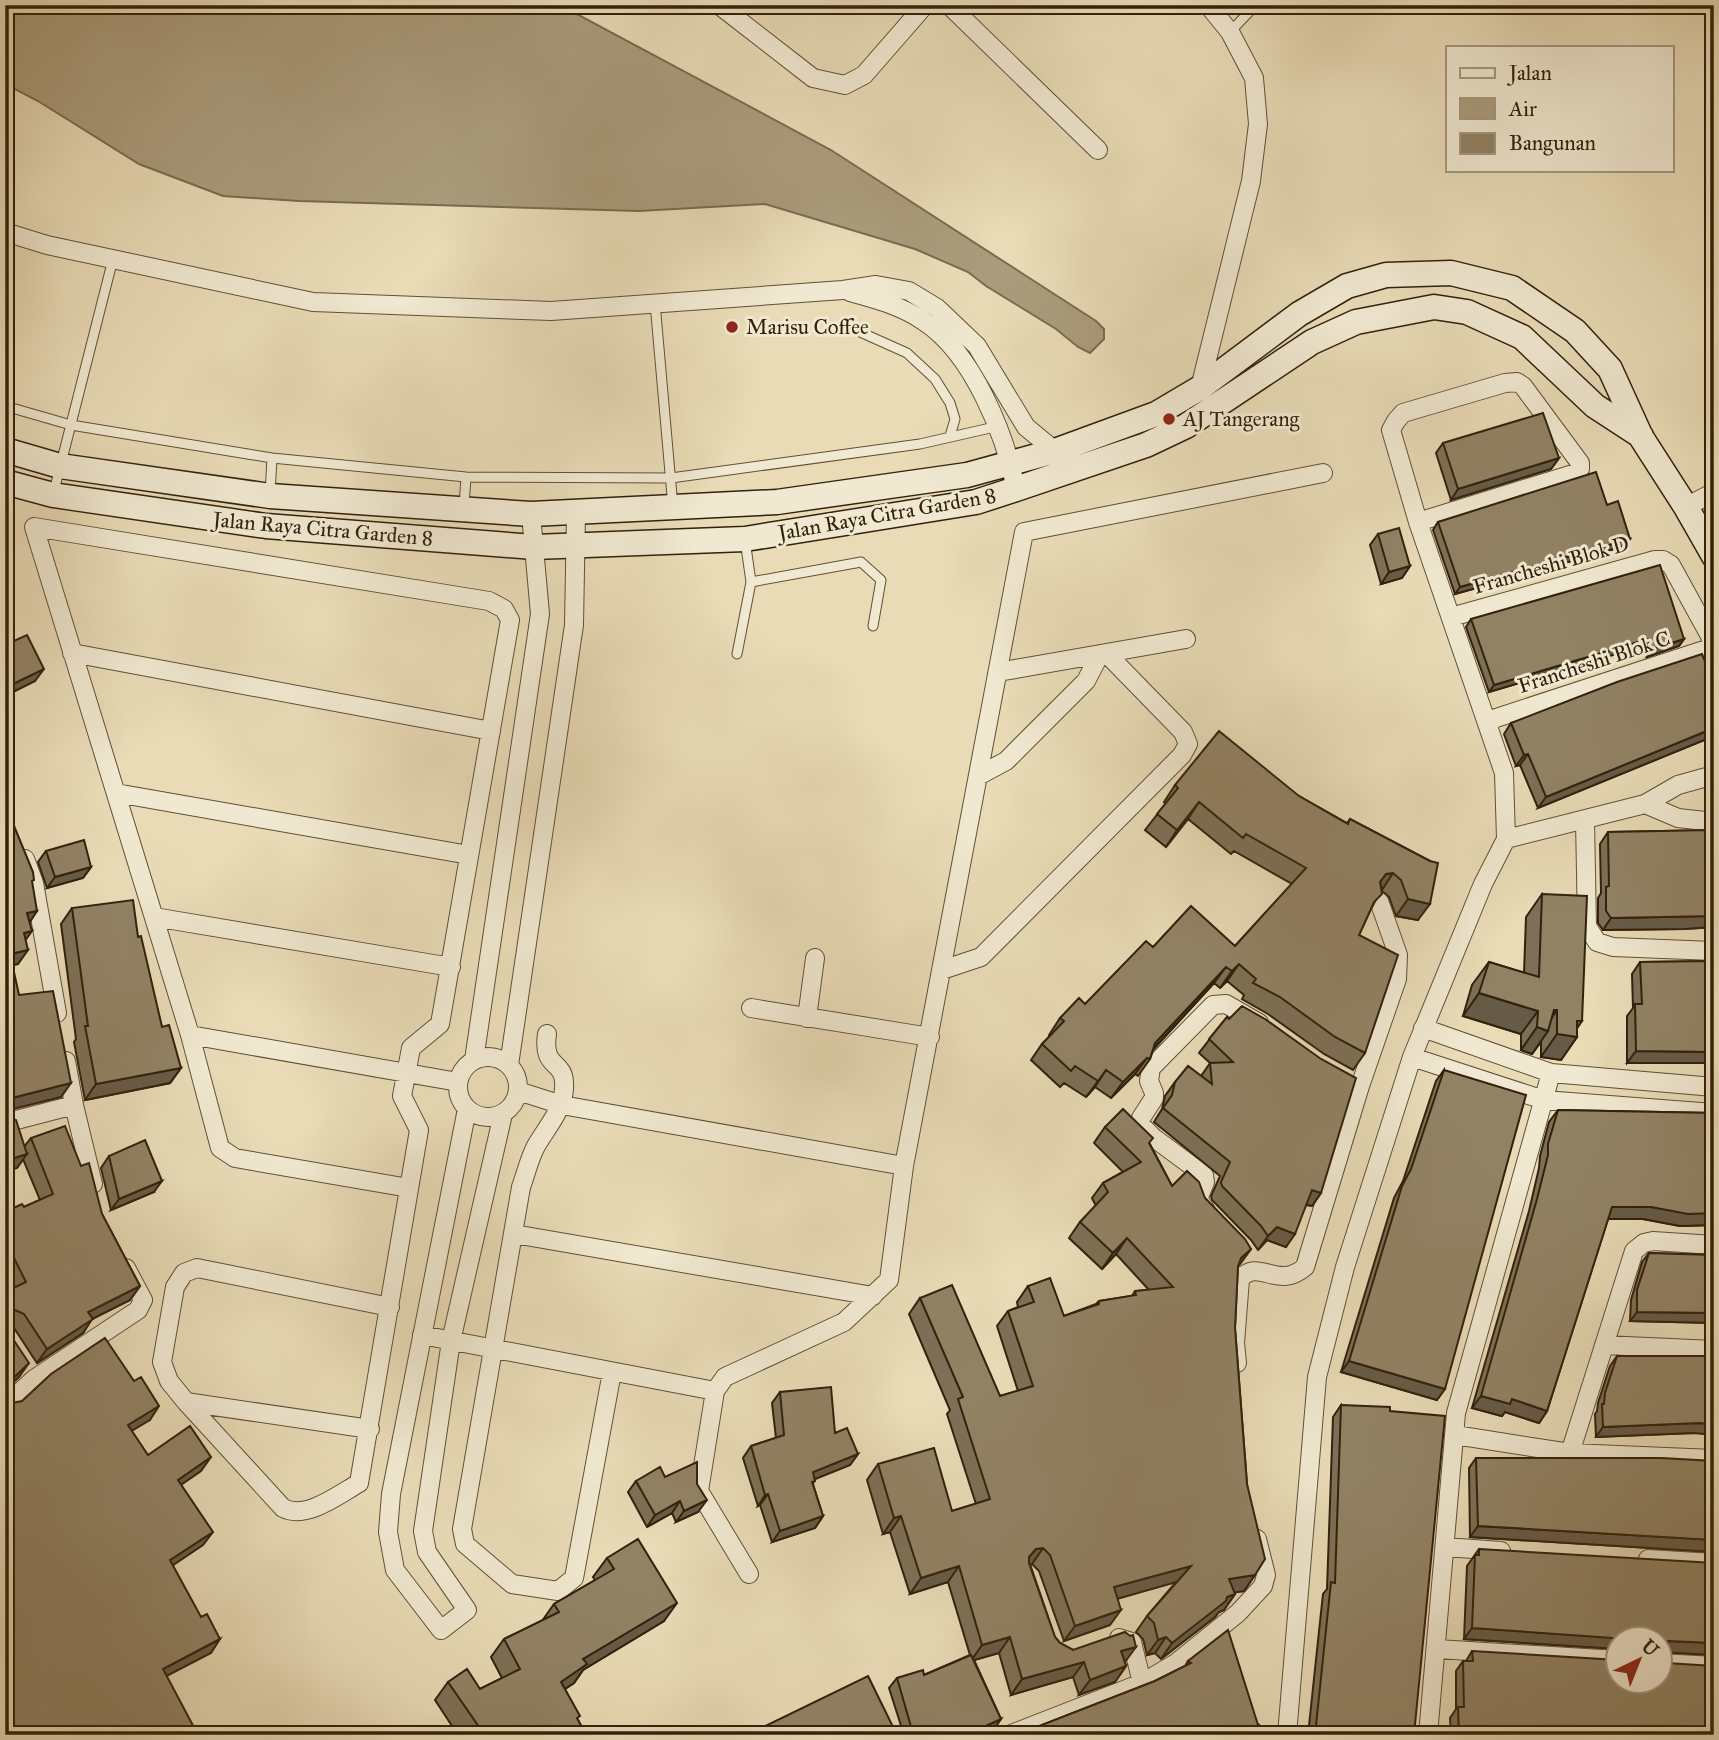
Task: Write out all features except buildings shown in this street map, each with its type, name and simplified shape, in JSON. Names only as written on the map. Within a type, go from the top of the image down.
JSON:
[{"type":"street","points":[[719,5],[813,78],[845,85],[864,75],[925,5]]},
{"type":"street","points":[[948,5],[1098,150]]},
{"type":"street","points":[[1205,399],[1251,181],[1258,124],[1254,78],[1230,32],[1208,5]]},
{"type":"street","points":[[5,232],[47,244],[313,302],[551,311],[843,290],[876,285],[909,291],[937,308],[977,346],[1026,427],[1055,451]]},
{"type":"street","name":"Jalan Raya Citra Garden 8","points":[[5,482],[53,495],[266,526],[534,547],[745,539],[976,502],[1146,445],[1186,426],[1205,399],[1299,314],[1347,286],[1386,275],[1451,273],[1512,288],[1576,331],[1610,369],[1641,436]]},
{"type":"street","points":[[843,290],[892,304],[926,322],[954,350],[989,403],[999,426],[1016,489]]},
{"type":"street","name":"Jalan Raya Citra Garden 8","points":[[5,450],[60,466],[270,496],[531,514],[777,502],[967,475],[1011,465],[1205,399],[1312,342],[1356,322],[1434,307],[1467,312],[1522,337],[1595,406],[1641,436]]},
{"type":"street","points":[[1287,1735],[1317,1377],[1345,1267],[1412,1057],[1483,884],[1506,839],[1504,773],[1418,522],[1391,430],[1404,413],[1505,383],[1517,382],[1580,463],[1580,469],[1576,473],[1418,522]]},
{"type":"street","points":[[1641,436],[1714,556]]},
{"type":"street","points":[[749,1574],[699,1491],[715,1391],[725,1377],[844,1322],[889,1280],[904,1166],[1024,532],[1323,473]]},
{"type":"street","points":[[1686,506],[1714,492]]},
{"type":"street","points":[[509,1065],[574,625],[576,513]]},
{"type":"street","points":[[474,1060],[540,614],[531,514]]},
{"type":"street","points":[[390,1307],[197,1268],[184,1273],[175,1287],[162,1362],[169,1381],[186,1402],[283,1508],[292,1513],[303,1512],[359,1483],[370,1429],[390,1307],[419,1127],[402,1096],[411,1048],[440,1024],[510,620],[497,604],[34,527],[190,1035],[220,1148],[235,1158],[409,1188]]},
{"type":"street","name":"Francheshi Blok D","points":[[1451,617],[1663,560],[1671,565],[1712,643]]},
{"type":"street","points":[[998,672],[1186,639]]},
{"type":"street","name":"Francheshi Blok C","points":[[1487,721],[1707,649],[1712,643]]},
{"type":"street","points":[[72,653],[491,731]]},
{"type":"street","points":[[978,776],[1006,761],[1086,681],[1103,653]]},
{"type":"street","points":[[942,970],[981,957],[1182,755],[1188,744],[1183,732],[1103,653]]},
{"type":"street","points":[[1506,839],[1645,804],[1678,785],[1714,775]]},
{"type":"street","points":[[116,793],[469,855]]},
{"type":"street","points":[[1645,804],[1678,818],[1714,822]]},
{"type":"street","points":[[1585,820],[1587,926],[1597,942],[1613,947],[1714,951]]},
{"type":"street","points":[[20,847],[34,883],[74,1105],[96,1197]]},
{"type":"street","points":[[1238,1382],[1235,1343],[1240,1279],[1244,1274],[1257,1270],[1284,1278],[1294,1276],[1306,1267],[1360,1086],[1397,979],[1398,955],[1380,901]]},
{"type":"street","points":[[153,917],[451,967]]},
{"type":"street","points":[[807,1018],[815,958]]},
{"type":"street","points":[[1218,1222],[1198,1199],[1205,1182],[1204,1175],[1154,1138],[1140,1124],[1154,1098],[1148,1075],[1151,1068],[1213,1005],[1226,1004],[1269,1030]]},
{"type":"street","points":[[751,1008],[930,1037]]},
{"type":"street","points":[[1423,1028],[1551,1073],[1714,1087]]},
{"type":"street","points":[[547,1034],[545,1049],[565,1081],[562,1105],[535,1148],[521,1188],[462,1529],[465,1544],[512,1584],[558,1591],[574,1578],[612,1372]]},
{"type":"street","points":[[190,1035],[458,1082]]},
{"type":"street","points":[[492,1056],[509,1065],[518,1081],[518,1091],[510,1108],[503,1114],[484,1117],[467,1109],[461,1101],[458,1082],[466,1065],[474,1060],[492,1056]]},
{"type":"street","points":[[1412,1057],[1544,1100],[1714,1112]]},
{"type":"street","points":[[1428,1735],[1454,1435],[1461,1391],[1551,1073]]},
{"type":"street","points":[[1342,1077],[1360,1086]]},
{"type":"street","points":[[518,1091],[562,1105],[904,1166]]},
{"type":"street","points":[[5,1123],[74,1105]]},
{"type":"street","points":[[467,1109],[391,1493],[388,1532],[395,1570],[441,1630],[467,1610],[426,1552],[423,1531],[451,1341],[503,1114]]},
{"type":"street","points":[[514,1234],[873,1296]]},
{"type":"street","points":[[1570,1453],[1634,1251],[1644,1243],[1653,1241],[1714,1245]]},
{"type":"street","points":[[1247,1254],[1257,1270]]},
{"type":"street","points":[[5,1406],[30,1374],[138,1310],[143,1300],[120,1256]]},
{"type":"street","points":[[422,1335],[715,1391]]},
{"type":"street","points":[[1604,1345],[1714,1350]]},
{"type":"street","points":[[186,1402],[370,1429]]},
{"type":"street","points":[[1454,1435],[1570,1453],[1714,1459]]},
{"type":"street","points":[[1009,1735],[1143,1683],[1226,1630],[1264,1586],[1266,1575],[1254,1525]]},
{"type":"street","points":[[1445,1547],[1512,1551]]},
{"type":"street","points":[[1633,1558],[1714,1563]]},
{"type":"street","points":[[1101,1641],[1114,1636],[1132,1642],[1143,1683]]},
{"type":"street","points":[[1437,1648],[1604,1659]]},
{"type":"street","points":[[1674,1664],[1714,1666]]},
{"type":"lane","points":[[1230,32],[1250,11],[1252,5]]},
{"type":"lane","points":[[53,495],[113,259]]},
{"type":"lane","points":[[655,303],[673,508]]},
{"type":"lane","points":[[860,332],[907,353],[935,379],[950,404],[955,419],[950,436]]},
{"type":"lane","points":[[5,405],[71,425],[272,458],[466,477],[671,478],[920,444],[999,426]]},
{"type":"lane","points":[[270,496],[272,458]]},
{"type":"lane","points":[[464,508],[466,477]]},
{"type":"lane","points":[[737,654],[751,582],[745,539]]},
{"type":"lane","points":[[751,582],[861,562],[881,580],[873,626]]},
{"type":"water","points":[[5,5],[560,5],[831,150],[1096,321],[1104,329],[1104,339],[1090,353],[968,272],[915,249],[765,204],[639,211],[299,201],[223,196],[139,164],[38,101],[5,84]]},
{"type":"place","name":"Marisu Coffee","points":[[732,327]]},
{"type":"place","name":"AJ Tangerang","points":[[1169,419]]}]
